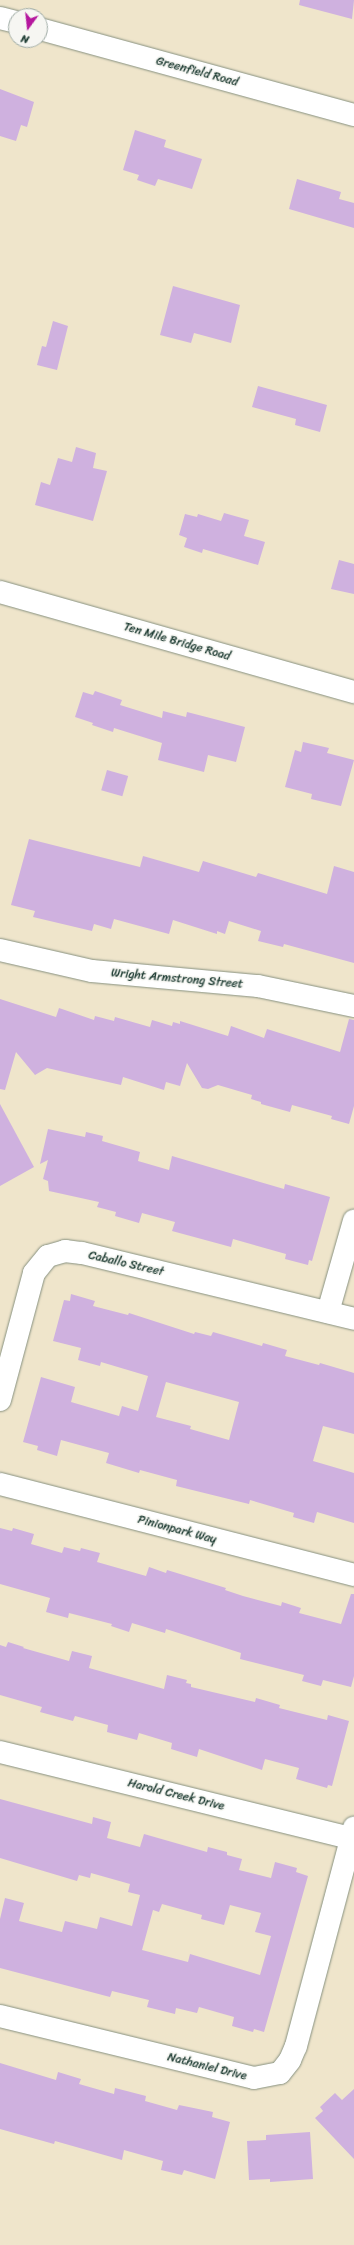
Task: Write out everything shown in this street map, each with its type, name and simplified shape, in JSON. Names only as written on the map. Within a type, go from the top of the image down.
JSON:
[{"type":"street","name":"Greenfield Road","points":[[48,31],[354,115]]},
{"type":"street","name":"Ten Mile Bridge Road","points":[[0,592],[354,692]]},
{"type":"street","name":"Wright Armstrong Street","points":[[0,950],[92,971],[258,986],[354,1006]]},
{"type":"street","points":[[328,1312],[354,1221]]},
{"type":"street","name":"Caballo Street","points":[[0,1400],[34,1273],[48,1256],[65,1251],[354,1319]]},
{"type":"street","name":"Pinionpark Way","points":[[0,1484],[354,1575]]},
{"type":"street","name":"Harold Creek Drive","points":[[0,1752],[353,1833]]},
{"type":"street","name":"Nathaniel Drive","points":[[0,2016],[254,2078],[280,2073],[290,2060],[296,2046],[353,1833]]},
{"type":"building","points":[[300,0],[354,0],[352,19],[299,5]]},
{"type":"building","points":[[0,89],[34,102],[27,127],[21,125],[16,141],[0,136]]},
{"type":"building","points":[[135,130],[166,140],[164,147],[202,159],[192,189],[158,179],[155,186],[137,180],[139,175],[123,170]]},
{"type":"building","points":[[297,179],[341,192],[339,199],[354,203],[354,228],[289,209]]},
{"type":"building","points":[[173,286],[240,305],[231,343],[194,333],[191,343],[160,335]]},
{"type":"building","points":[[53,321],[68,326],[57,370],[37,365],[42,346],[46,347]]},
{"type":"building","points":[[258,386],[327,405],[320,432],[295,425],[296,419],[252,407]]},
{"type":"building","points":[[76,447],[96,453],[93,468],[107,471],[93,521],[35,505],[41,482],[50,485],[58,458],[72,462]]},
{"type":"building","points":[[224,513],[249,520],[244,536],[265,542],[258,565],[203,549],[202,553],[184,547],[187,538],[179,535],[185,514],[197,517],[198,514],[221,521]]},
{"type":"building","points":[[339,560],[354,564],[354,594],[331,589]]},
{"type":"building","points":[[95,691],[122,700],[120,705],[162,718],[163,711],[186,717],[187,712],[245,727],[236,762],[208,755],[204,772],[158,760],[162,743],[114,728],[113,732],[75,717],[83,692],[93,695]]},
{"type":"building","points":[[303,742],[329,748],[327,753],[354,760],[341,806],[311,799],[312,794],[285,787],[295,750],[301,752]]},
{"type":"building","points":[[107,770],[128,776],[122,796],[101,790]]},
{"type":"building","points":[[29,839],[140,867],[143,856],[199,872],[203,861],[256,877],[258,873],[327,894],[334,866],[354,872],[354,963],[284,944],[283,947],[258,941],[261,931],[229,921],[225,934],[217,931],[217,934],[173,920],[169,934],[114,919],[111,929],[94,924],[92,931],[33,917],[35,911],[11,905]]},
{"type":"building","points":[[0,999],[56,1017],[59,1008],[94,1020],[95,1016],[114,1021],[115,1017],[150,1027],[152,1020],[172,1026],[173,1022],[180,1024],[180,1021],[228,1036],[231,1026],[264,1038],[267,1029],[340,1052],[349,1019],[354,1020],[354,1106],[349,1124],[331,1119],[332,1116],[292,1105],[290,1112],[261,1104],[261,1102],[251,1099],[252,1095],[218,1085],[208,1089],[202,1088],[187,1063],[180,1086],[166,1082],[164,1090],[123,1077],[121,1085],[47,1068],[35,1075],[16,1052],[5,1090],[0,1089]]},
{"type":"building","points":[[0,1104],[34,1167],[0,1186]]},
{"type":"building","points":[[48,1129],[85,1137],[86,1132],[103,1136],[102,1141],[140,1152],[138,1161],[169,1170],[172,1156],[284,1189],[285,1184],[330,1197],[312,1261],[309,1260],[308,1265],[285,1259],[286,1254],[233,1239],[231,1247],[172,1231],[175,1222],[142,1213],[139,1223],[115,1216],[116,1212],[97,1207],[99,1202],[49,1191],[48,1181],[43,1179],[48,1160],[40,1164]]},
{"type":"building","points":[[71,1294],[95,1301],[93,1306],[128,1315],[129,1313],[194,1334],[195,1332],[211,1336],[213,1332],[262,1346],[263,1343],[287,1350],[285,1356],[319,1365],[320,1363],[354,1373],[354,1434],[323,1426],[313,1461],[354,1473],[354,1523],[317,1512],[314,1523],[293,1517],[294,1513],[250,1500],[249,1504],[176,1486],[177,1480],[140,1470],[139,1473],[106,1463],[109,1453],[61,1440],[57,1456],[37,1450],[38,1446],[23,1442],[41,1377],[75,1387],[71,1402],[119,1416],[122,1406],[138,1411],[148,1376],[101,1362],[100,1366],[78,1360],[81,1348],[53,1341],[64,1300],[70,1301]],"holes":[[[166,1382],[239,1402],[229,1440],[190,1429],[191,1426],[156,1417]]]},
{"type":"building","points":[[0,1528],[12,1531],[13,1528],[34,1534],[31,1544],[62,1553],[64,1547],[80,1551],[81,1548],[100,1553],[97,1562],[146,1576],[149,1567],[166,1573],[167,1570],[226,1588],[225,1590],[243,1596],[281,1606],[282,1602],[301,1608],[299,1613],[341,1624],[351,1594],[354,1594],[354,1676],[351,1687],[323,1680],[321,1686],[302,1681],[304,1675],[240,1659],[241,1653],[166,1629],[165,1633],[132,1623],[129,1632],[111,1626],[112,1624],[69,1613],[68,1618],[46,1612],[50,1598],[0,1584]]},
{"type":"building","points":[[8,1642],[24,1647],[23,1648],[69,1661],[72,1651],[92,1656],[89,1668],[164,1689],[167,1675],[187,1680],[186,1683],[191,1684],[191,1687],[255,1702],[256,1698],[280,1705],[279,1708],[327,1720],[328,1715],[349,1721],[332,1786],[328,1785],[327,1788],[296,1779],[299,1768],[265,1759],[262,1770],[199,1749],[197,1757],[171,1749],[172,1743],[139,1733],[137,1740],[107,1732],[108,1725],[75,1716],[73,1721],[40,1712],[42,1707],[0,1695],[0,1645],[6,1647]]},
{"type":"building","points":[[0,1799],[92,1824],[93,1817],[111,1822],[107,1838],[140,1847],[144,1834],[207,1852],[208,1847],[227,1852],[227,1855],[242,1859],[239,1870],[271,1878],[275,1862],[297,1868],[296,1872],[308,1876],[264,2032],[254,2029],[253,2032],[232,2026],[234,2017],[199,2007],[197,2013],[176,2008],[175,2014],[147,2007],[149,2000],[112,1991],[110,1997],[0,1968],[0,1919],[5,1898],[24,1903],[19,1921],[62,1932],[65,1921],[97,1929],[100,1917],[132,1926],[140,1895],[128,1892],[130,1884],[91,1873],[90,1878],[79,1875],[77,1881],[0,1858]],"holes":[[[162,1904],[202,1915],[201,1919],[224,1925],[230,1905],[261,1913],[255,1932],[271,1936],[260,1975],[190,1954],[188,1962],[142,1950],[153,1910],[159,1912]]]},
{"type":"building","points":[[0,2063],[56,2080],[58,2072],[81,2079],[79,2084],[114,2094],[115,2088],[146,2096],[145,2101],[177,2110],[179,2105],[213,2112],[212,2117],[230,2122],[215,2179],[184,2170],[182,2175],[161,2170],[163,2161],[124,2150],[122,2160],[55,2141],[54,2144],[0,2129]]},
{"type":"building","points":[[354,2089],[354,2159],[315,2118],[323,2111],[320,2107],[335,2093],[342,2100]]},
{"type":"building","points":[[310,2132],[313,2179],[270,2182],[270,2179],[249,2180],[247,2141],[266,2140],[266,2135]]}]
